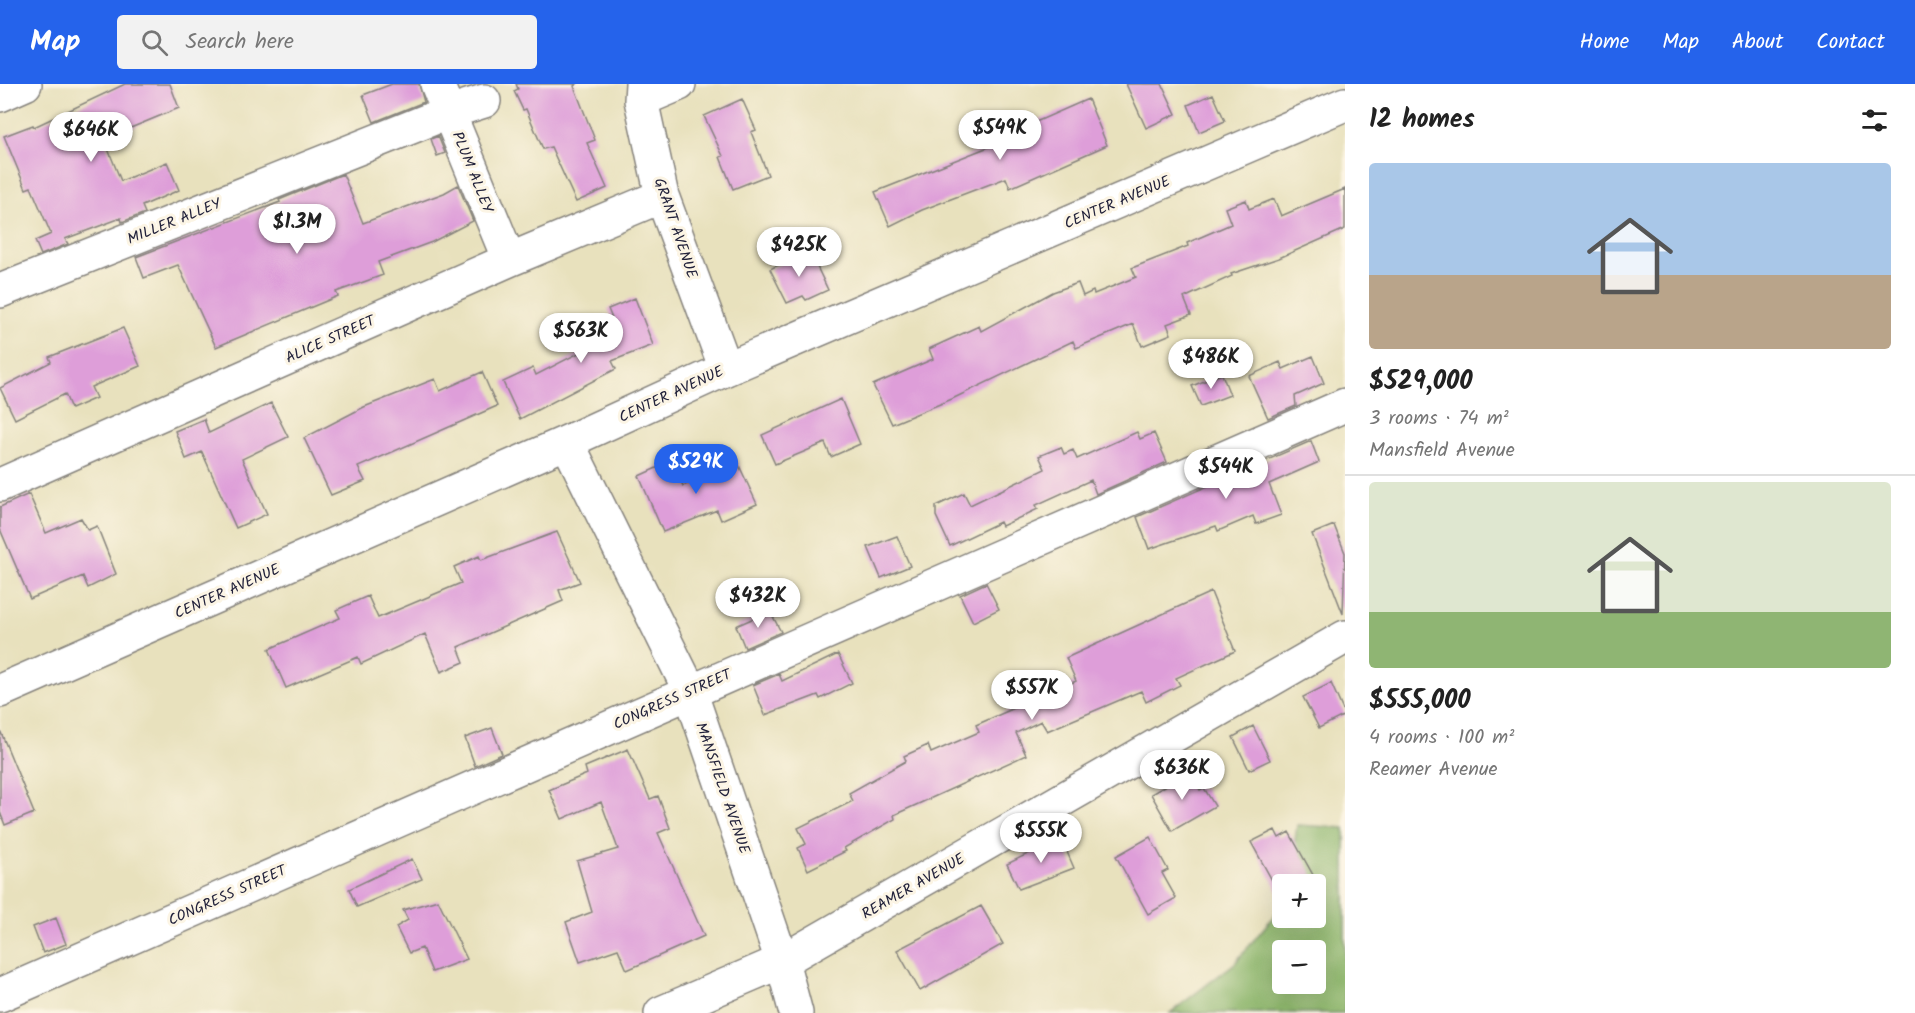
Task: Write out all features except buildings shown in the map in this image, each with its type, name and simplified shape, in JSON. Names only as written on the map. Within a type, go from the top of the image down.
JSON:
[{"type":"street","points":[[0,95],[25,84]]},
{"type":"street","points":[[642,92],[679,84]]},
{"type":"street","name":"GRANT AVENUE","points":[[642,92],[662,196],[726,369]]},
{"type":"street","name":"MILLER ALLEY","points":[[0,291],[443,98],[484,101]]},
{"type":"street","name":"PLUM ALLEY","points":[[443,98],[509,260]]},
{"type":"street","name":"CENTER AVENUE","points":[[0,691],[567,442],[726,369],[1345,104]]},
{"type":"street","name":"ALICE STREET","points":[[0,485],[509,260],[662,196]]},
{"type":"street","name":"CONGRESS STREET","points":[[0,995],[1345,405]]},
{"type":"street","name":"MANSFIELD AVENUE","points":[[567,442],[690,691],[782,961],[796,1013]]},
{"type":"street","name":"REAMER AVENUE","points":[[661,1013],[782,961],[1345,637]]},
{"type":"green space","points":[[1297,825],[1345,828],[1345,1013],[1170,1013],[1235,963],[1272,918],[1272,928],[1326,928],[1326,874],[1290,874]]}]
